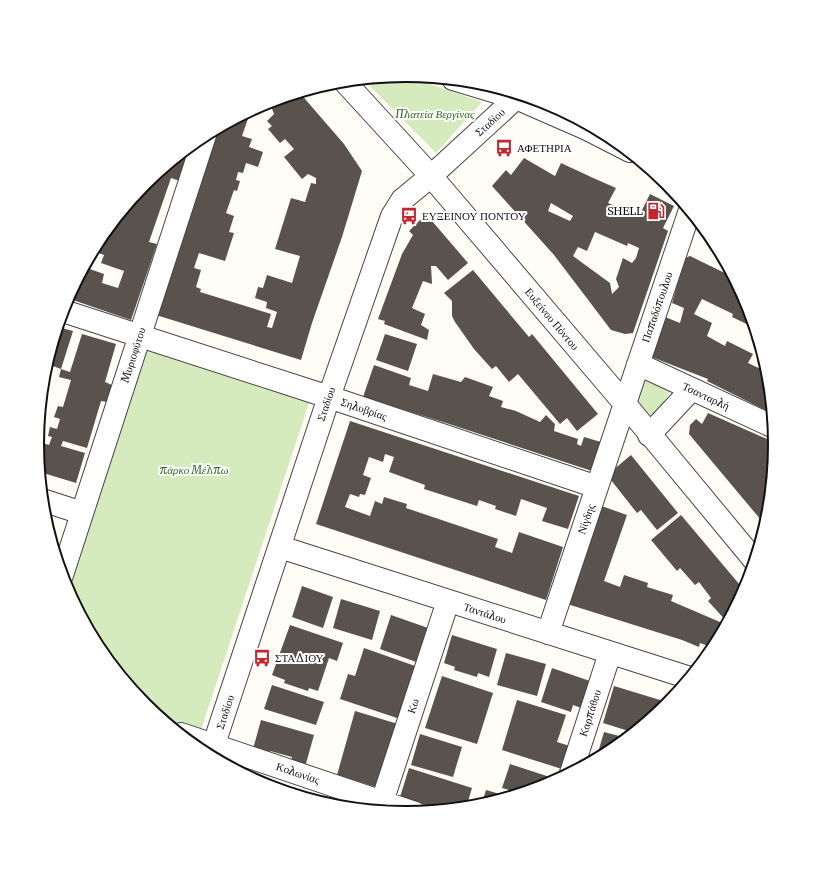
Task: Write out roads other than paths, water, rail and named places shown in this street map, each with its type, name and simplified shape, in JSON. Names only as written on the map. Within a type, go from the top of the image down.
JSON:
[{"type":"street","points":[[359,85],[436,171]]},
{"type":"street","name":"Ευξείνου Πόντου","points":[[349,86],[436,171],[649,434],[751,557]]},
{"type":"street","name":"Σταδίου","points":[[212,750],[329,397],[392,216],[402,200],[515,99]]},
{"type":"street","points":[[523,101],[582,127]]},
{"type":"street","name":"Μυριοφύτου","points":[[65,566],[202,145]]},
{"type":"street","name":"Παπαδόπουλου","points":[[625,404],[688,216]]},
{"type":"street","name":"Σηλυβρίας","points":[[69,313],[329,397],[597,487]]},
{"type":"street","name":"Τσανταρλή","points":[[638,364],[768,424]]},
{"type":"street","points":[[649,434],[692,389]]},
{"type":"street","name":"Νίγδης","points":[[548,633],[625,404]]},
{"type":"street","points":[[49,502],[82,513]]},
{"type":"street","name":"Ταντάλου","points":[[280,547],[685,676]]},
{"type":"street","name":"Κω","points":[[380,806],[448,601]]},
{"type":"street","name":"Καρπάθου","points":[[573,766],[610,653]]},
{"type":"street","name":"Κολωνίας","points":[[216,752],[378,805]]},
{"type":"place","name":"ΑΦΕΤΗΡΙΑ","points":[[504,148]]},
{"type":"place","name":"SHELL","points":[[656,211]]},
{"type":"place","name":"ΕΥΞΕΙΝΟΥ ΠΟΝΤΟΥ","points":[[409,216]]},
{"type":"place","name":"ΣΤΑΔΙΟΥ","points":[[262,658]]},
{"type":"park label","name":"Πλατεία Βεργίνας","points":[[435,114]]},
{"type":"park label","name":"πάρκο Μέλπω","points":[[194,470]]}]
